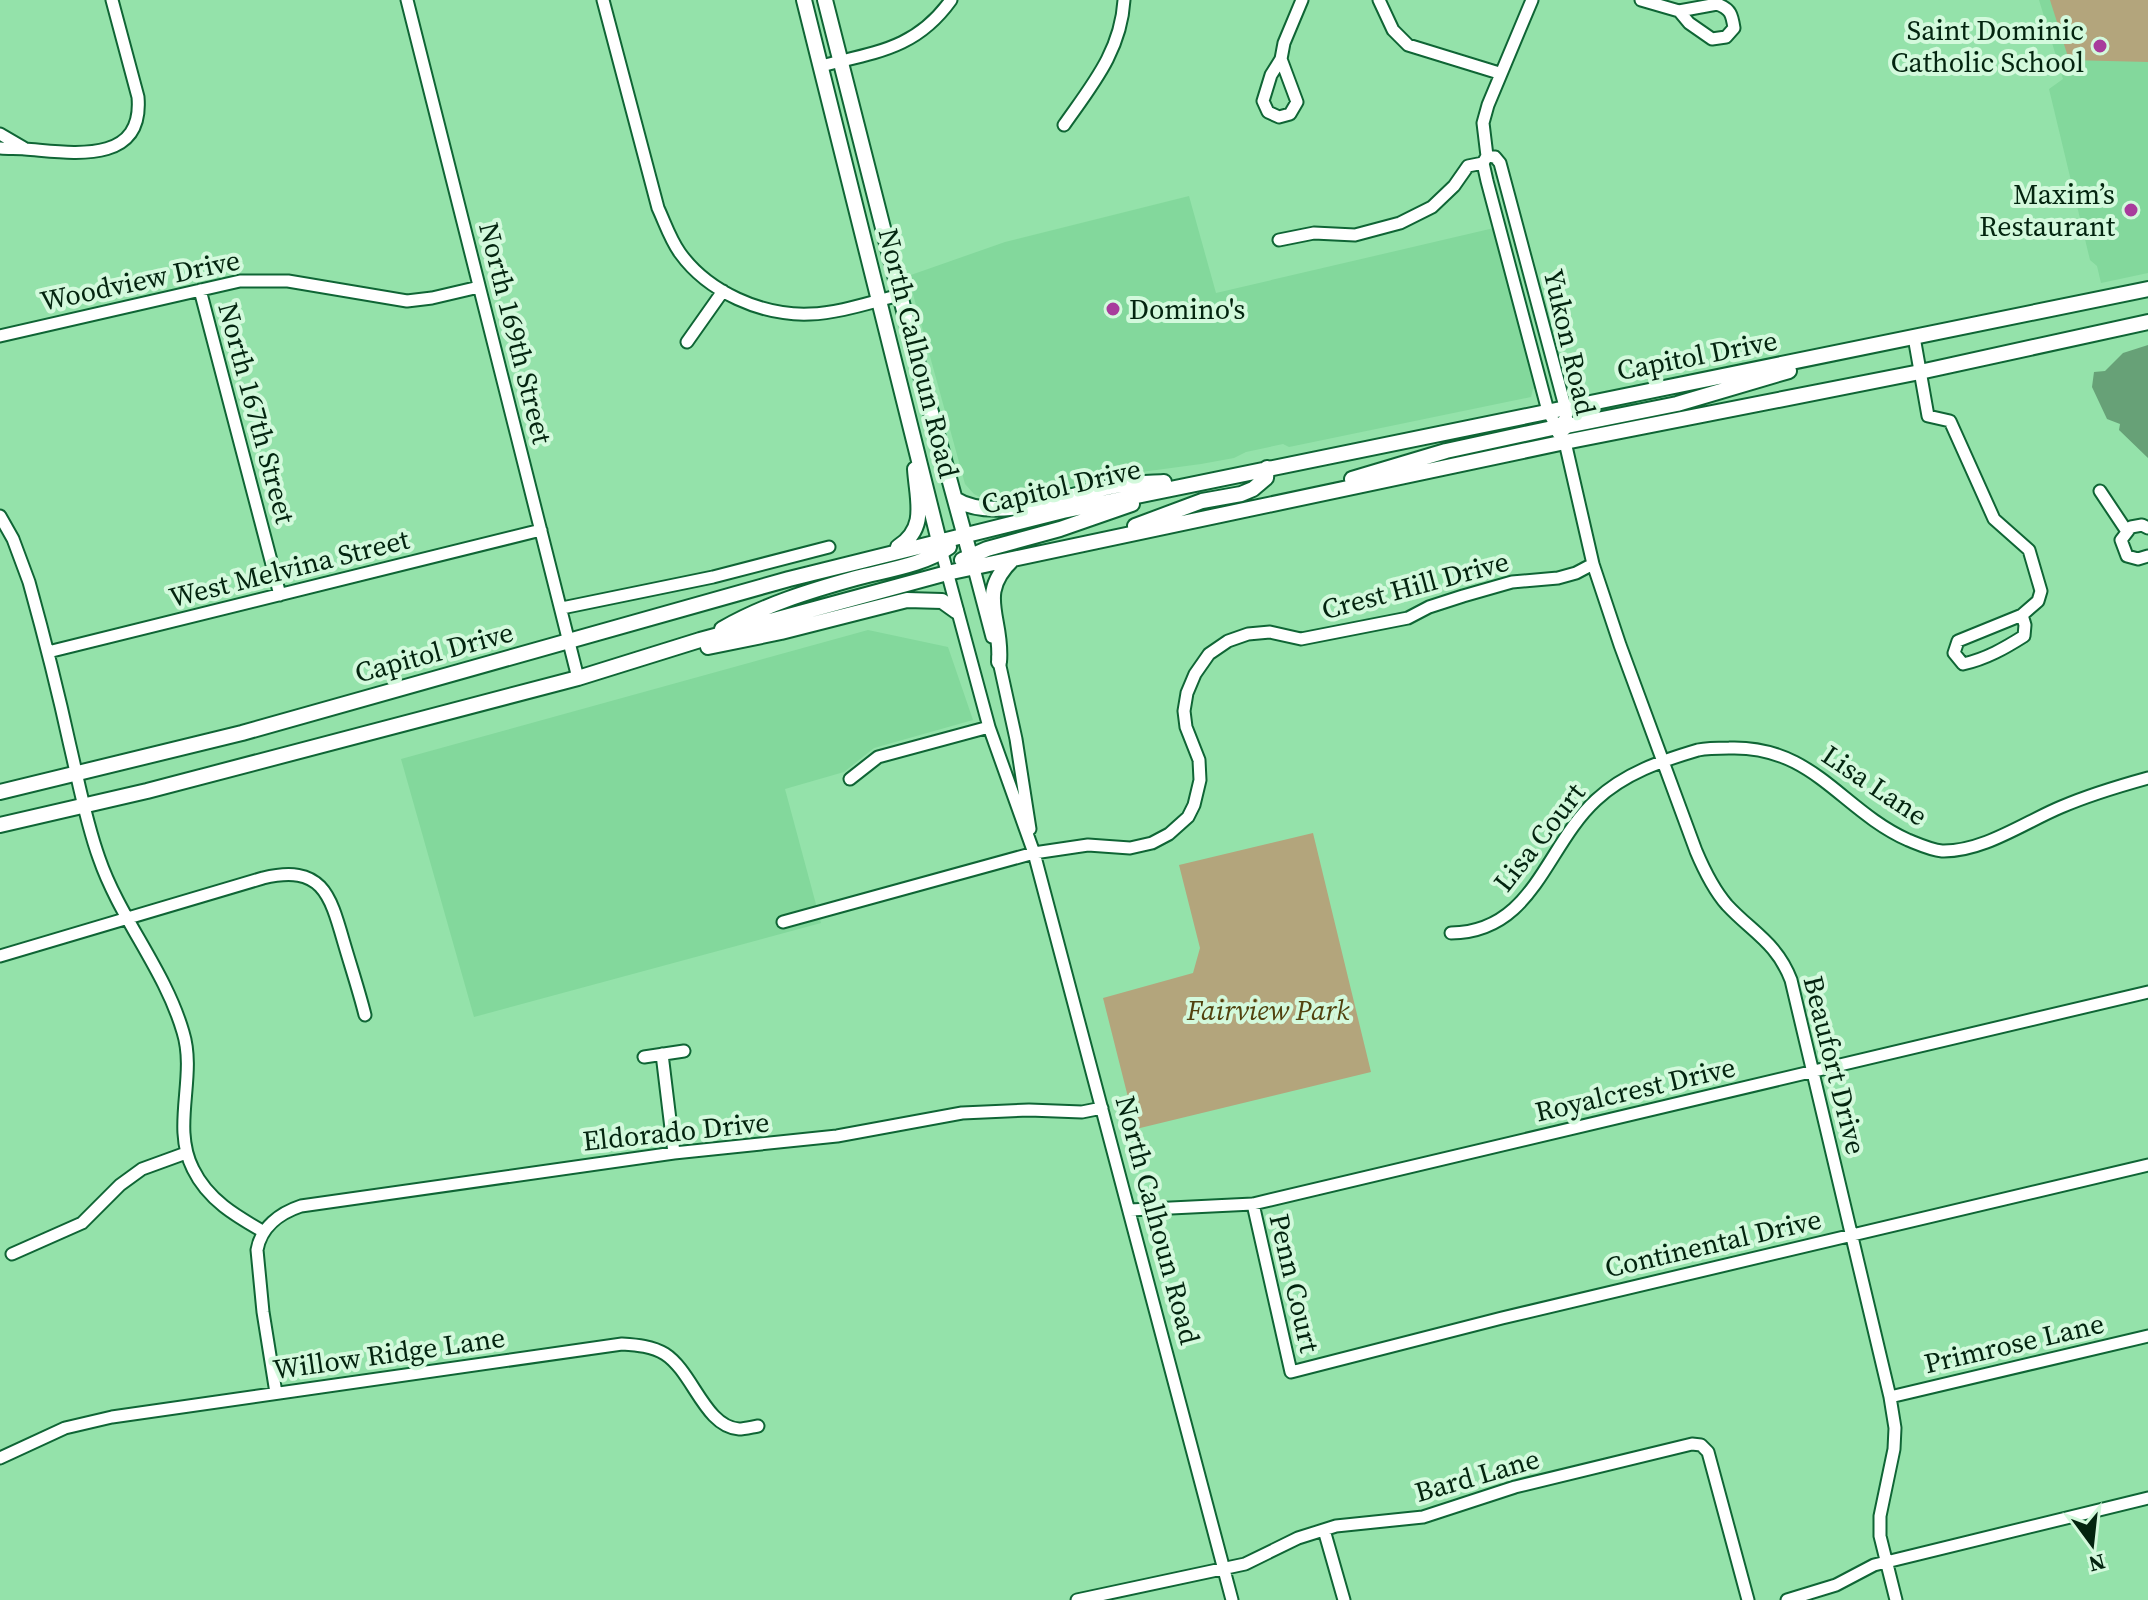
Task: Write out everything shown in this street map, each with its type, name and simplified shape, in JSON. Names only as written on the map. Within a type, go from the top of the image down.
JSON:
[{"type":"main road","name":"North Calhoun Road","points":[[804,0],[940,547]]},
{"type":"main road","name":"North Calhoun Road","points":[[825,0],[972,561]]},
{"type":"main road","points":[[972,561],[1014,558],[1295,499],[1430,455],[1677,404],[1854,350],[2148,289]]},
{"type":"main road","points":[[2103,332],[2148,316]]},
{"type":"main road","name":"Capitol Drive","points":[[965,535],[1212,479],[1548,411],[1564,426],[1920,372],[2148,322]]},
{"type":"main road","points":[[886,554],[910,539],[918,525],[911,425]]},
{"type":"main road","points":[[1109,538],[1168,512],[1253,489],[1266,478],[1267,468]]},
{"type":"main road","points":[[955,499],[976,507],[1009,508],[1120,485],[1212,479]]},
{"type":"main road","points":[[0,825],[578,678],[700,640],[947,573],[1015,540],[1060,529],[1175,488]]},
{"type":"main road","points":[[700,640],[751,612],[940,547],[965,535]]},
{"type":"main road","name":"Capitol Drive","points":[[0,792],[242,733],[886,554],[940,547]]},
{"type":"main road","points":[[999,662],[1001,642],[992,599],[993,583],[1014,558]]},
{"type":"main road","points":[[630,663],[781,632],[907,600],[942,601],[956,611]]},
{"type":"street","points":[[0,148],[81,153],[118,144],[134,126],[139,111],[112,0]]},
{"type":"street","name":"North 169th Street","points":[[407,0],[578,678]]},
{"type":"street","points":[[603,0],[658,208],[681,254],[699,273],[723,291],[777,313],[839,310],[900,295]]},
{"type":"street","points":[[821,66],[883,51],[921,33],[937,20],[951,0]]},
{"type":"street","points":[[1064,125],[1106,65],[1118,38],[1124,0]]},
{"type":"street","points":[[1281,59],[1297,102],[1290,114],[1279,117],[1268,112],[1263,101],[1302,0]]},
{"type":"street","points":[[1379,0],[1393,30],[1408,45],[1499,73]]},
{"type":"street","name":"Yukon Road","points":[[1532,0],[1499,73],[1483,123],[1485,160],[1548,411]]},
{"type":"street","points":[[1641,0],[1679,11],[1717,4],[1732,14],[1734,28],[1726,37],[1712,39],[1689,23],[1679,11]]},
{"type":"street","points":[[0,134],[24,148]]},
{"type":"street","name":"Yukon Road","points":[[1485,160],[1495,157],[1500,163],[1564,426]]},
{"type":"street","points":[[1279,240],[1314,233],[1355,235],[1400,223],[1432,207],[1445,196],[1468,166],[1485,160]]},
{"type":"street","name":"Woodview Drive","points":[[0,336],[240,281],[271,279],[407,301],[479,287]]},
{"type":"street","name":"North 167th Street","points":[[200,290],[280,595]]},
{"type":"street","points":[[687,342],[723,291]]},
{"type":"street","points":[[1914,337],[1928,416],[1950,421],[1994,519],[2029,550],[2041,591],[2038,601],[2022,615],[1958,641],[1954,653],[1963,664],[1980,661],[2006,647],[2024,636],[2022,615]]},
{"type":"street","name":"Beaufort Drive","points":[[1564,426],[1593,564],[1696,851],[1714,888],[1726,904],[1783,960],[1797,1001],[1890,1397],[1895,1428],[1894,1449],[1880,1516],[1880,1536],[1896,1600]]},
{"type":"street","points":[[2100,491],[2126,530]]},
{"type":"street","points":[[0,516],[22,561],[99,858],[184,1033],[189,1076],[183,1127],[186,1153],[199,1181],[214,1198],[240,1219],[264,1232],[257,1250],[258,1271],[276,1393]]},
{"type":"street","points":[[2148,528],[2136,525],[2126,530],[2121,540],[2123,551],[2132,558],[2148,556]]},
{"type":"street","name":"West Melvina Street","points":[[48,652],[541,530]]},
{"type":"street","points":[[562,608],[713,577],[829,547]]},
{"type":"street","name":"North Calhoun Road","points":[[940,547],[989,727],[1034,853],[1232,1600]]},
{"type":"street","name":"North Calhoun Road","points":[[972,561],[1016,739],[1034,853]]},
{"type":"street","name":"Crest Hill Drive","points":[[783,922],[1034,853],[1088,845],[1130,848],[1152,843],[1169,834],[1188,817],[1199,792],[1199,760],[1186,727],[1184,711],[1187,693],[1209,654],[1228,641],[1248,634],[1270,632],[1301,639],[1408,618],[1429,607],[1463,596],[1512,582],[1558,578],[1593,564]]},
{"type":"street","points":[[850,779],[878,757],[989,727]]},
{"type":"street","name":"Lisa Lane","points":[[1662,762],[1702,749],[1748,747],[1784,756],[1815,773],[1891,832],[1942,851],[1971,846],[2062,807],[2148,778]]},
{"type":"street","name":"Lisa Court","points":[[1451,933],[1472,932],[1501,921],[1530,892],[1593,802],[1640,769],[1662,762]]},
{"type":"street","points":[[0,956],[263,878],[282,873],[302,875],[312,879],[328,894],[365,1015]]},
{"type":"street","name":"Royalcrest Drive","points":[[1130,1210],[1253,1204],[2148,992]]},
{"type":"street","points":[[644,1057],[684,1051]]},
{"type":"street","points":[[662,1054],[674,1153]]},
{"type":"street","name":"Eldorado Drive","points":[[264,1232],[270,1223],[288,1210],[314,1203],[674,1153],[823,1138],[962,1113],[1015,1110],[1082,1112],[1102,1108]]},
{"type":"street","points":[[12,1254],[82,1223],[120,1185],[142,1169],[186,1153]]},
{"type":"street","name":"Continental Drive","points":[[1291,1372],[1502,1318],[2148,1165]]},
{"type":"street","name":"Penn Court","points":[[1253,1204],[1291,1372]]},
{"type":"street","name":"Primrose Lane","points":[[1890,1397],[2148,1336]]},
{"type":"street","name":"Willow Ridge Lane","points":[[0,1458],[45,1435],[84,1422],[602,1346],[643,1346],[666,1355],[680,1366],[714,1418],[737,1429],[758,1426]]},
{"type":"street","name":"Bard Lane","points":[[1077,1600],[1245,1564],[1298,1538],[1353,1522],[1423,1517],[1515,1487],[1692,1444],[1701,1445],[1708,1452],[1748,1600]]},
{"type":"street","points":[[1787,1600],[1836,1585],[1874,1565],[2148,1498]]},
{"type":"street","points":[[1324,1530],[1344,1600]]},
{"type":"shaded area","points":[[2039,0],[2148,0],[2148,273],[2101,283],[2097,266],[2090,260],[2049,89],[2063,79]]},
{"type":"shaded area","points":[[1189,196],[1216,293],[1494,228],[1536,388],[1531,397],[1289,447],[1283,444],[1246,452],[1234,458],[1119,475],[1019,497],[980,497],[974,494],[965,484],[908,276],[1005,242]]},
{"type":"shaded area","points":[[2148,345],[2148,458],[2119,430],[2120,424],[2107,419],[2092,387],[2094,372],[2105,371],[2123,353]]},
{"type":"shaded area","points":[[868,630],[948,647],[973,720],[874,748],[844,772],[785,789],[821,923],[474,1017],[401,759]]},
{"type":"green space","name":"Saint Dominic Catholic School","points":[[2050,0],[2148,0],[2148,62],[2069,60]]},
{"type":"green space","name":"Fairview Park","points":[[1313,833],[1371,1072],[1136,1129],[1103,998],[1193,973],[1200,948],[1179,865]]},
{"type":"place","name":"Saint Dominic Catholic School","points":[[2100,46]]},
{"type":"place","name":"Maxim’s Restaurant","points":[[2131,210]]},
{"type":"place","name":"Domino's","points":[[1113,309]]}]
